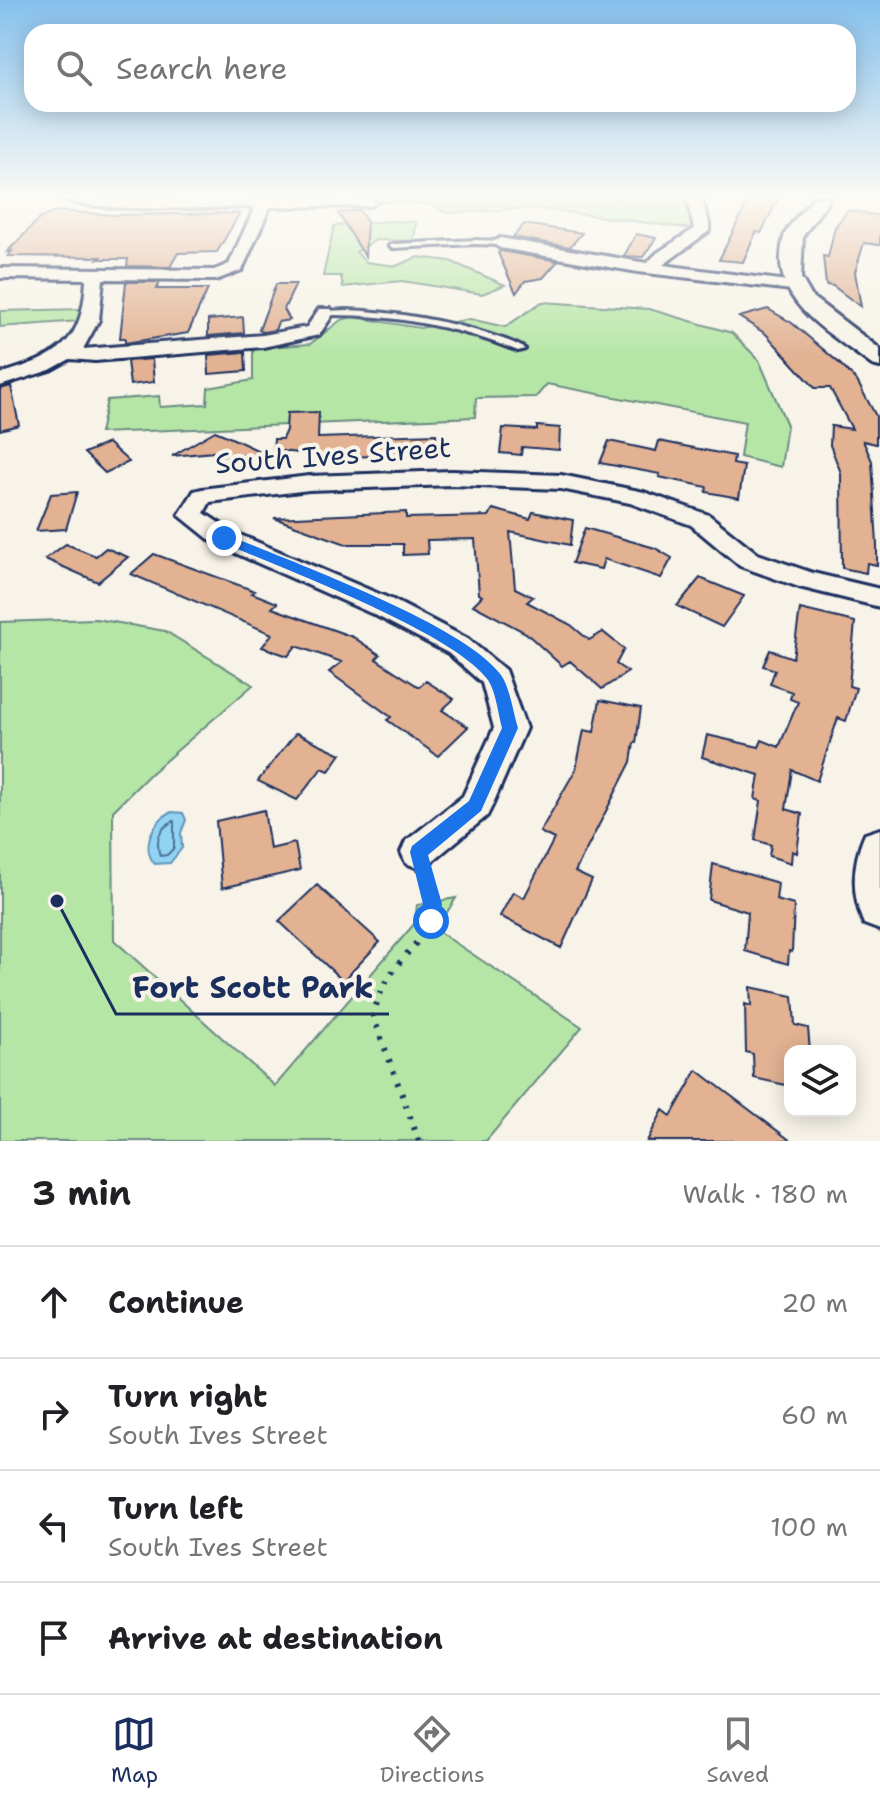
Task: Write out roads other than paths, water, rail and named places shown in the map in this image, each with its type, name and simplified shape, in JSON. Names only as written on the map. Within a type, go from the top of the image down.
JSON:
[{"type":"street","points":[[0,273],[216,275],[236,267],[243,250]]},
{"type":"street","points":[[544,250],[795,287]]},
{"type":"street","points":[[652,268],[672,250]]},
{"type":"street","points":[[792,250],[789,271],[804,301],[880,360]]},
{"type":"street","points":[[71,354],[85,334],[95,301],[95,274]]},
{"type":"street","points":[[0,380],[71,354],[95,355],[263,341],[313,331],[325,313]]},
{"type":"street","name":"South Ives Street","points":[[418,852],[475,806],[510,728],[495,678],[458,646],[280,560],[224,538],[191,515],[202,496],[309,483],[372,480],[452,478],[561,482],[636,497],[700,520],[749,560],[808,581],[880,598]]},
{"type":"street","points":[[880,848],[876,864],[880,909]]},
{"type":"lane","points":[[325,313],[356,311],[434,324],[521,349]]},
{"type":"water","points":[[172,812],[183,813],[186,820],[181,833],[182,848],[170,863],[155,864],[149,850],[151,835],[159,821]]},
{"type":"place","name":"Fort Scott Park","points":[[57,901]]}]
